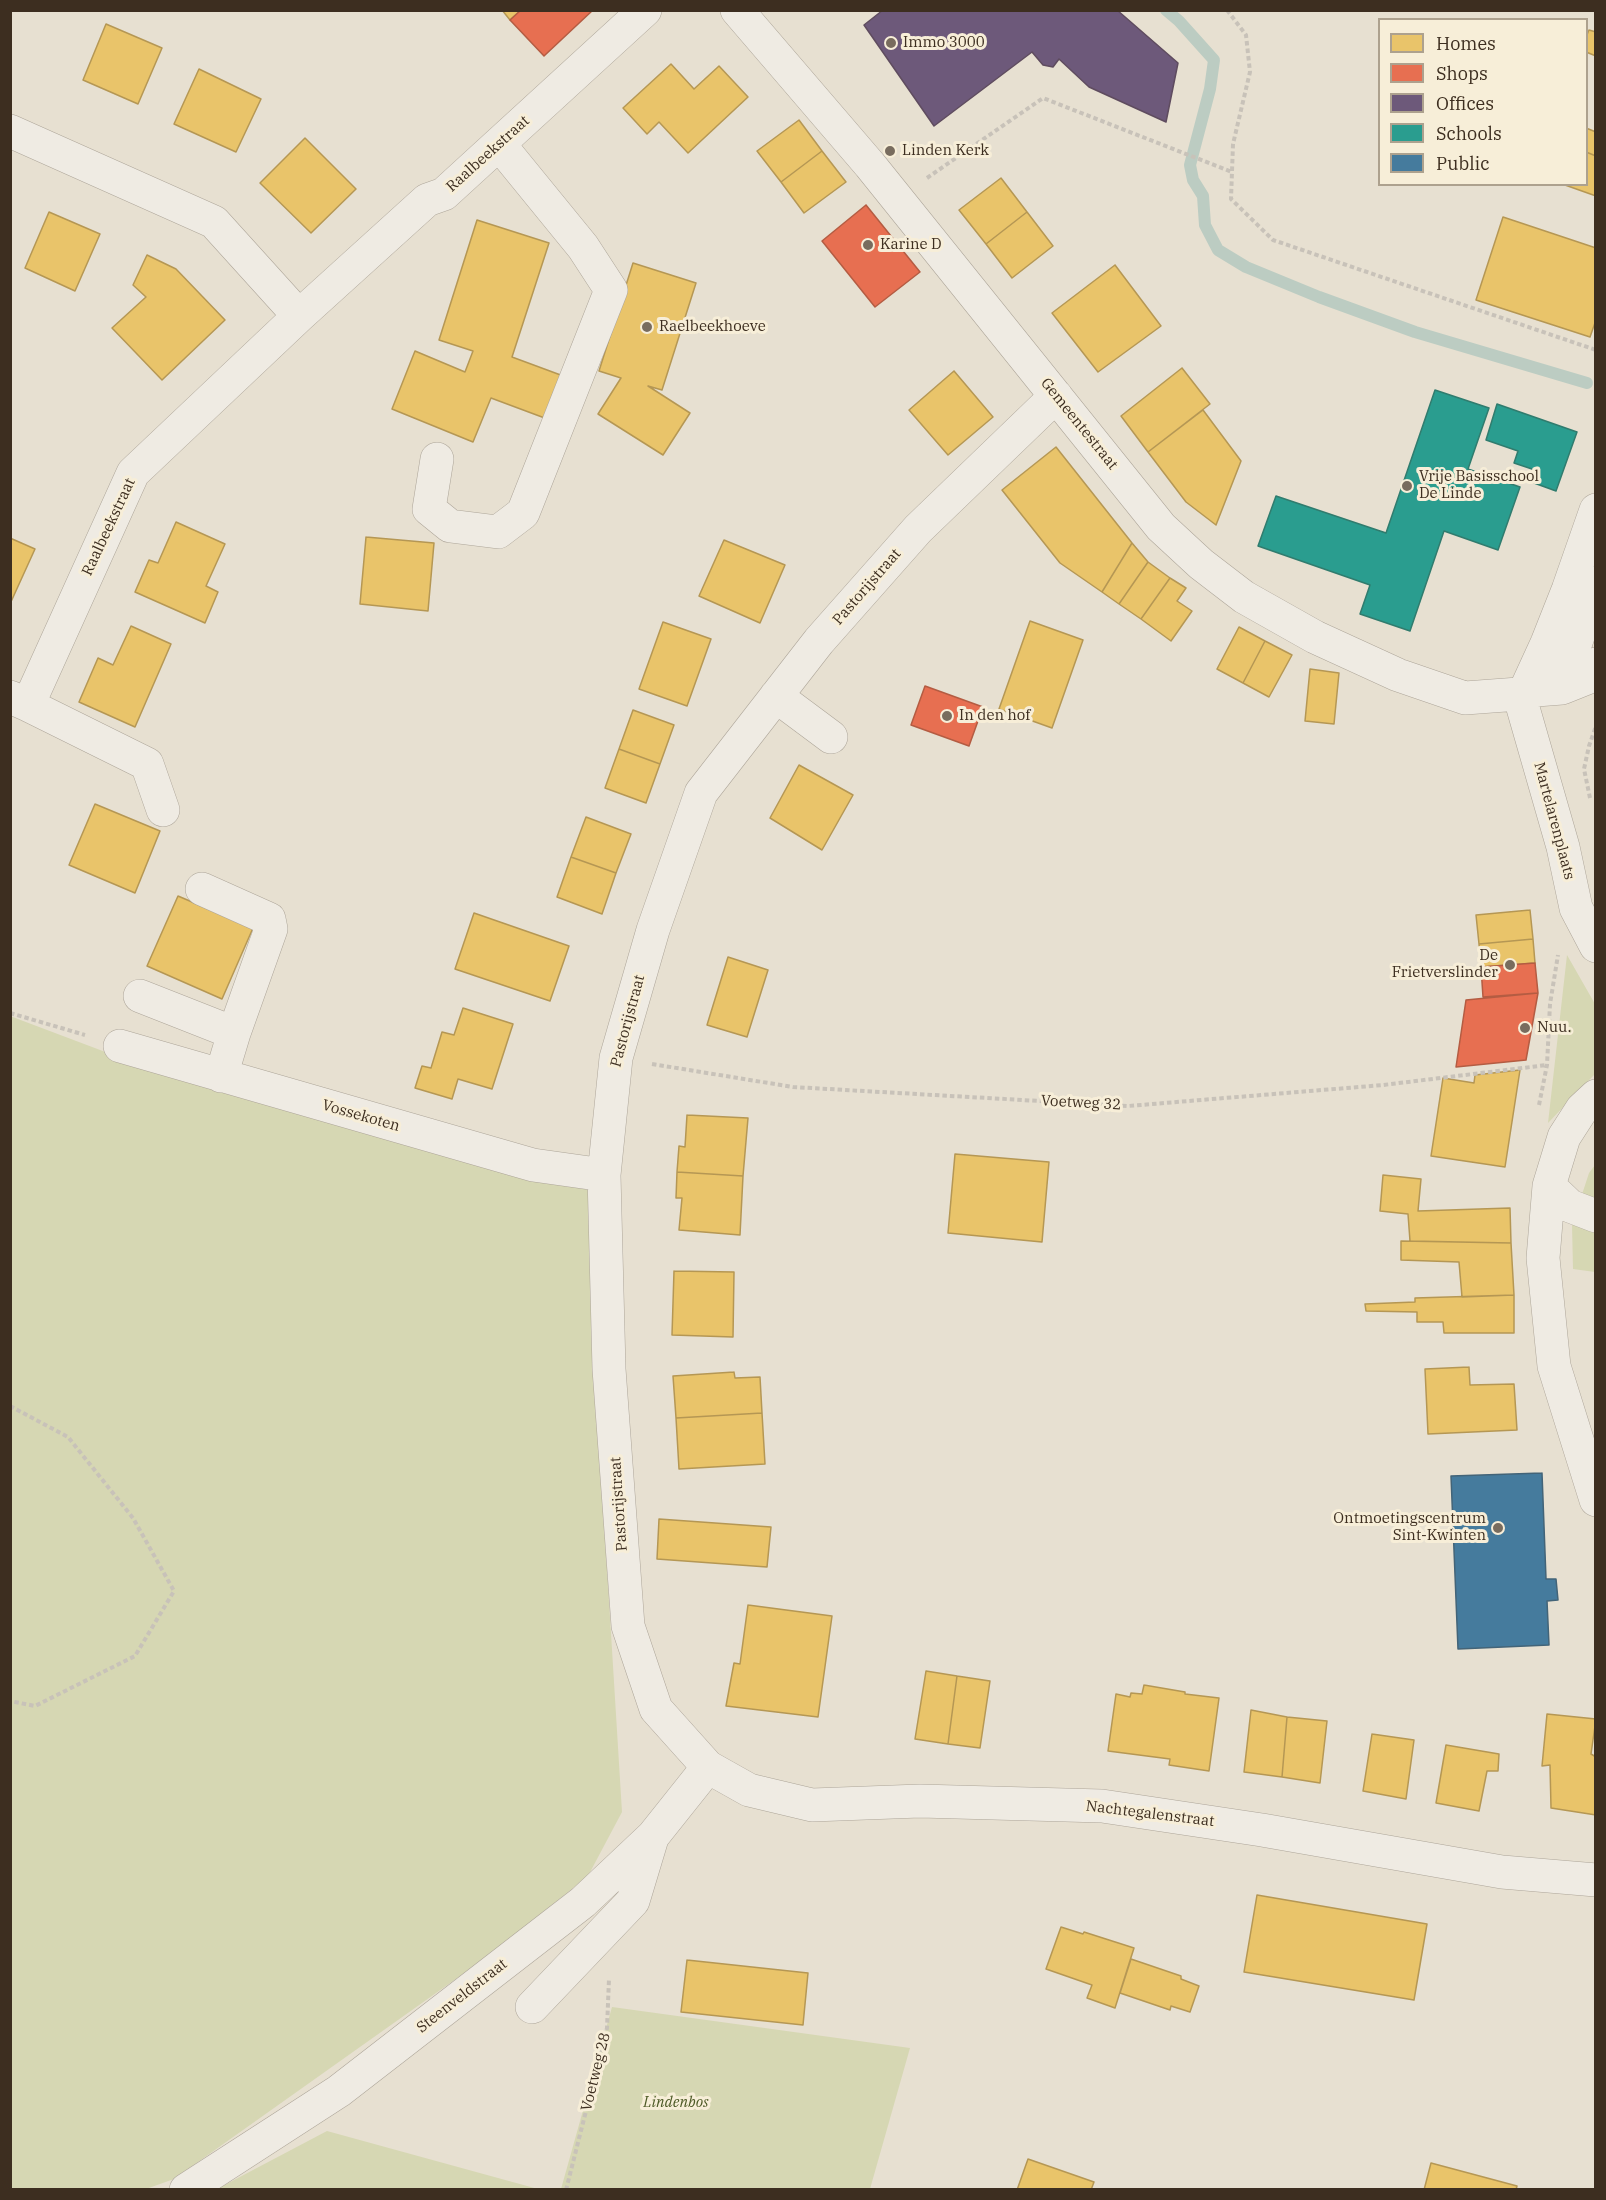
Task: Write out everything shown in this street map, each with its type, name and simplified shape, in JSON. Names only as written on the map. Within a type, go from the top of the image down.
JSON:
[{"type":"street","name":"Raalbeekstraat","points":[[19,701],[133,473],[299,316],[427,200],[444,194],[645,10]]},
{"type":"street","name":"Gemeentestraat","points":[[737,10],[870,165],[1161,527],[1201,564],[1244,597],[1315,637],[1398,675],[1465,698],[1523,703],[1587,678],[1596,664]]},
{"type":"street","points":[[10,131],[214,222],[299,316]]},
{"type":"street","points":[[437,459],[429,509],[450,526],[498,532],[523,513],[611,290],[582,247],[499,144]]},
{"type":"street","name":"Pastorijstraat","points":[[708,1767],[656,1709],[628,1626],[609,1369],[604,1175],[616,1058],[653,930],[701,793],[819,641],[918,529],[1056,396]]},
{"type":"street","points":[[1523,703],[1568,590],[1596,510]]},
{"type":"street","points":[[1523,703],[1557,674],[1574,648],[1596,583]]},
{"type":"street","points":[[776,696],[831,737]]},
{"type":"street","points":[[19,701],[147,764],[163,810]]},
{"type":"street","name":"Martelarenplaats","points":[[1523,703],[1563,847],[1576,908],[1596,946]]},
{"type":"street","points":[[202,889],[269,919],[271,929],[221,1076]]},
{"type":"street","points":[[140,996],[234,1033]]},
{"type":"street","name":"Vossekoten","points":[[120,1046],[534,1165],[604,1175]]},
{"type":"street","points":[[1596,1096],[1582,1109],[1564,1137],[1549,1186],[1543,1258],[1554,1366],[1596,1500]]},
{"type":"street","points":[[1549,1186],[1570,1206],[1596,1216]]},
{"type":"street","name":"Steenveldstraat","points":[[186,2190],[339,2091],[583,1902],[652,1836],[708,1767]]},
{"type":"street","name":"Nachtegalenstraat","points":[[708,1767],[749,1790],[812,1805],[920,1801],[1102,1806],[1262,1830],[1502,1872],[1596,1880]]},
{"type":"street","points":[[532,2007],[633,1900],[652,1836]]},
{"type":"path","points":[[1227,10],[1246,35],[1250,72],[1233,144],[1231,199],[1273,240],[1596,350]]},
{"type":"path","points":[[897,199],[1043,98],[1232,172]]},
{"type":"path","points":[[1591,805],[1584,769],[1596,726]]},
{"type":"path","name":"Voetweg 32","points":[[616,1058],[793,1087],[1128,1106],[1383,1085],[1547,1065],[1550,1004],[1560,932],[1576,908]]},
{"type":"path","points":[[10,1013],[120,1046]]},
{"type":"path","points":[[10,1407],[68,1437],[133,1518],[174,1591],[135,1656],[35,1706],[10,1701]]},
{"type":"path","name":"Voetweg 28","points":[[566,2190],[607,2028],[610,1973]]},
{"type":"green space","points":[[1567,955],[1595,1004],[1595,1074],[1548,1123]]},
{"type":"green space","points":[[10,1016],[169,1076],[588,1190],[594,1357],[622,1812],[588,1876],[491,1954],[174,2179],[146,2189],[11,2189]]},
{"type":"green space","points":[[1595,1165],[1595,1272],[1573,1269],[1572,1225],[1589,1173]]},
{"type":"green space","name":"Lindenbos","points":[[612,2007],[910,2048],[870,2189],[561,2189]]},
{"type":"green space","points":[[327,2131],[538,2189],[217,2189]]},
{"type":"building: Homes","points":[[502,10],[521,10],[510,20]]},
{"type":"building: Homes","points":[[106,24],[162,48],[138,104],[83,80]]},
{"type":"building: Homes","points":[[1589,30],[1596,32],[1596,56],[1588,53]]},
{"type":"building: Homes","points":[[671,64],[694,89],[719,66],[748,97],[688,153],[659,122],[647,134],[623,108]]},
{"type":"building: Homes","points":[[199,69],[261,99],[236,152],[174,124]]},
{"type":"building: Homes","points":[[799,120],[822,151],[781,182],[757,151]]},
{"type":"building: Homes","points":[[1588,129],[1596,132],[1596,156],[1588,153]]},
{"type":"building: Homes","points":[[305,138],[356,189],[311,233],[260,183]]},
{"type":"building: Homes","points":[[822,151],[846,182],[804,213],[781,182]]},
{"type":"building: Homes","points":[[1588,153],[1596,156],[1596,196],[1568,186],[1588,186]]},
{"type":"building: Homes","points":[[1001,178],[1027,212],[986,244],[959,210]]},
{"type":"building: Homes","points":[[49,212],[100,234],[75,291],[25,268]]},
{"type":"building: Homes","points":[[1027,212],[1053,246],[1012,278],[986,244]]},
{"type":"building: Homes","points":[[1503,217],[1596,248],[1596,320],[1590,337],[1476,300]]},
{"type":"building: Homes","points":[[477,220],[549,243],[512,357],[566,377],[550,420],[491,398],[473,442],[392,409],[415,351],[465,372],[473,351],[439,340]]},
{"type":"building: Homes","points":[[147,255],[176,269],[225,320],[162,380],[112,328],[146,297],[133,285]]},
{"type":"building: Homes","name":"Raelbeekhoeve","points":[[633,263],[696,283],[662,390],[648,386],[690,413],[663,455],[598,414],[621,378],[599,371]]},
{"type":"building: Homes","points":[[1115,265],[1161,326],[1098,372],[1052,313]]},
{"type":"building: Homes","points":[[1182,368],[1210,404],[1148,452],[1121,416]]},
{"type":"building: Homes","points":[[954,371],[993,417],[948,455],[909,410]]},
{"type":"building: Homes","points":[[1203,410],[1241,461],[1216,525],[1186,502],[1148,452]]},
{"type":"building: Homes","points":[[1056,447],[1132,543],[1102,592],[1060,563],[1002,490]]},
{"type":"building: Homes","points":[[176,522],[225,544],[206,586],[218,592],[205,623],[135,592],[149,560],[158,563]]},
{"type":"building: Homes","points":[[366,537],[434,543],[428,611],[360,604]]},
{"type":"building: Homes","points":[[10,538],[35,549],[10,604]]},
{"type":"building: Homes","points":[[724,540],[785,565],[760,623],[699,596]]},
{"type":"building: Homes","points":[[1132,543],[1148,562],[1119,604],[1102,592]]},
{"type":"building: Homes","points":[[1148,562],[1170,578],[1141,619],[1119,604]]},
{"type":"building: Homes","points":[[1170,578],[1186,588],[1177,601],[1192,611],[1171,641],[1141,619]]},
{"type":"building: Homes","points":[[1030,621],[1083,640],[1052,728],[999,709]]},
{"type":"building: Homes","points":[[663,622],[711,639],[687,706],[639,689]]},
{"type":"building: Homes","points":[[131,626],[171,644],[135,727],[79,702],[98,658],[113,665]]},
{"type":"building: Homes","points":[[1239,627],[1265,641],[1243,683],[1217,669]]},
{"type":"building: Homes","points":[[1265,641],[1292,655],[1269,697],[1243,683]]},
{"type":"building: Homes","points":[[1310,669],[1339,673],[1334,724],[1305,721]]},
{"type":"building: Homes","points":[[633,710],[674,725],[660,764],[619,749]]},
{"type":"building: Homes","points":[[619,749],[660,764],[646,803],[605,788]]},
{"type":"building: Homes","points":[[799,765],[853,795],[822,850],[770,818]]},
{"type":"building: Homes","points":[[95,804],[160,831],[135,893],[69,865]]},
{"type":"building: Homes","points":[[586,817],[631,834],[616,873],[571,857]]},
{"type":"building: Homes","points":[[571,857],[616,873],[602,914],[557,897]]},
{"type":"building: Homes","points":[[178,896],[253,928],[222,999],[147,966]]},
{"type":"building: Homes","points":[[1530,910],[1533,939],[1479,944],[1476,915]]},
{"type":"building: Homes","points":[[474,913],[569,946],[550,1001],[455,969]]},
{"type":"building: Homes","points":[[1533,939],[1535,963],[1481,967],[1479,944]]},
{"type":"building: Homes","points":[[728,957],[768,970],[747,1037],[707,1025]]},
{"type":"building: Homes","points":[[463,1008],[513,1024],[492,1089],[458,1079],[452,1099],[415,1088],[422,1066],[431,1068],[442,1032],[454,1035]]},
{"type":"building: Homes","points":[[1520,1070],[1505,1167],[1431,1156],[1443,1078],[1474,1083],[1475,1075]]},
{"type":"building: Homes","points":[[687,1115],[748,1118],[743,1176],[677,1172],[679,1146],[685,1147]]},
{"type":"building: Homes","points":[[955,1154],[1049,1162],[1042,1242],[948,1233]]},
{"type":"building: Homes","points":[[677,1172],[743,1176],[740,1235],[679,1230],[682,1198],[676,1198]]},
{"type":"building: Homes","points":[[1383,1175],[1421,1179],[1418,1211],[1510,1208],[1511,1243],[1410,1241],[1408,1214],[1380,1211]]},
{"type":"building: Homes","points":[[1401,1241],[1511,1243],[1514,1295],[1462,1297],[1459,1262],[1401,1260]]},
{"type":"building: Homes","points":[[674,1271],[734,1272],[733,1337],[672,1335]]},
{"type":"building: Homes","points":[[1514,1295],[1514,1333],[1444,1333],[1443,1322],[1417,1322],[1417,1312],[1366,1311],[1365,1304],[1415,1302],[1415,1298]]},
{"type":"building: Homes","points":[[1469,1367],[1470,1385],[1514,1384],[1517,1430],[1428,1434],[1425,1369]]},
{"type":"building: Homes","points":[[734,1372],[735,1378],[760,1377],[762,1413],[676,1418],[673,1376]]},
{"type":"building: Homes","points":[[762,1413],[765,1464],[679,1469],[676,1418]]},
{"type":"building: Homes","points":[[659,1519],[771,1527],[767,1567],[657,1559]]},
{"type":"building: Homes","points":[[748,1605],[832,1616],[818,1717],[726,1706],[734,1663],[740,1664]]},
{"type":"building: Homes","points":[[926,1671],[957,1676],[948,1744],[915,1739]]},
{"type":"building: Homes","points":[[957,1676],[990,1681],[980,1748],[948,1744]]},
{"type":"building: Homes","points":[[1144,1685],[1185,1692],[1185,1694],[1219,1698],[1209,1771],[1169,1765],[1170,1759],[1108,1751],[1116,1694],[1130,1697],[1131,1693],[1142,1694]]},
{"type":"building: Homes","points":[[1251,1710],[1287,1717],[1282,1777],[1244,1772]]},
{"type":"building: Homes","points":[[1547,1714],[1596,1719],[1591,1754],[1596,1757],[1596,1815],[1551,1808],[1550,1765],[1542,1766]]},
{"type":"building: Homes","points":[[1287,1717],[1327,1721],[1320,1783],[1282,1777]]},
{"type":"building: Homes","points":[[1372,1734],[1414,1740],[1406,1799],[1363,1791]]},
{"type":"building: Homes","points":[[1446,1745],[1499,1754],[1498,1771],[1487,1771],[1479,1811],[1436,1803]]},
{"type":"building: Homes","points":[[1257,1895],[1427,1924],[1414,2000],[1244,1972]]},
{"type":"building: Homes","points":[[1061,1927],[1134,1948],[1115,2008],[1087,1998],[1092,1985],[1046,1969]]},
{"type":"building: Homes","points":[[1131,1959],[1181,1976],[1181,1979],[1199,1986],[1190,2012],[1171,2006],[1170,2010],[1120,1993]]},
{"type":"building: Homes","points":[[687,1960],[808,1973],[803,2025],[681,2012]]},
{"type":"building: Homes","points":[[1028,2159],[1094,2182],[1091,2190],[1017,2190]]},
{"type":"building: Homes","points":[[1431,2163],[1517,2186],[1516,2190],[1424,2190]]},
{"type":"building: Shops","points":[[521,10],[593,10],[544,56],[510,20]]},
{"type":"building: Shops","points":[[866,205],[920,272],[875,307],[822,241]]},
{"type":"building: Shops","name":"In den hof","points":[[925,686],[983,707],[969,746],[911,725]]},
{"type":"building: Shops","points":[[1535,963],[1538,993],[1483,997],[1481,967]]},
{"type":"building: Shops","points":[[1538,993],[1526,1060],[1456,1067],[1466,1000]]},
{"type":"building: Offices","points":[[883,10],[1117,10],[1178,63],[1166,122],[1089,87],[1059,59],[1053,67],[1043,65],[1032,52],[934,126],[864,25]]},
{"type":"building: Schools","points":[[1435,390],[1489,408],[1468,469],[1520,487],[1498,550],[1444,531],[1410,631],[1360,614],[1370,585],[1258,546],[1276,496],[1386,533]]},
{"type":"building: Schools","points":[[1497,404],[1577,432],[1556,491],[1534,483],[1538,471],[1514,463],[1518,451],[1486,440]]},
{"type":"building: Public","name":"Ontmoetingscentrum Sint-Kwinten","points":[[1542,1473],[1546,1579],[1556,1579],[1558,1600],[1547,1601],[1549,1645],[1458,1649],[1451,1476]]},
{"type":"waterway","points":[[1166,10],[1214,60],[1210,89],[1190,165],[1193,180],[1203,196],[1205,225],[1218,250],[1246,267],[1415,332],[1587,383]]},
{"type":"place","name":"Immo 3000","points":[[891,43]]},
{"type":"place","name":"Linden Kerk","points":[[890,151]]},
{"type":"place","name":"Karine D","points":[[868,245]]},
{"type":"place","name":"Raelbeekhoeve","points":[[647,327]]},
{"type":"place","name":"Vrije Basisschool De Linde","points":[[1407,486]]},
{"type":"place","name":"In den hof","points":[[947,716]]},
{"type":"place","name":"De Frietverslinder","points":[[1510,965]]},
{"type":"place","name":"Nuu.","points":[[1525,1028]]},
{"type":"place","name":"Ontmoetingscentrum Sint-Kwinten","points":[[1498,1528]]}]
